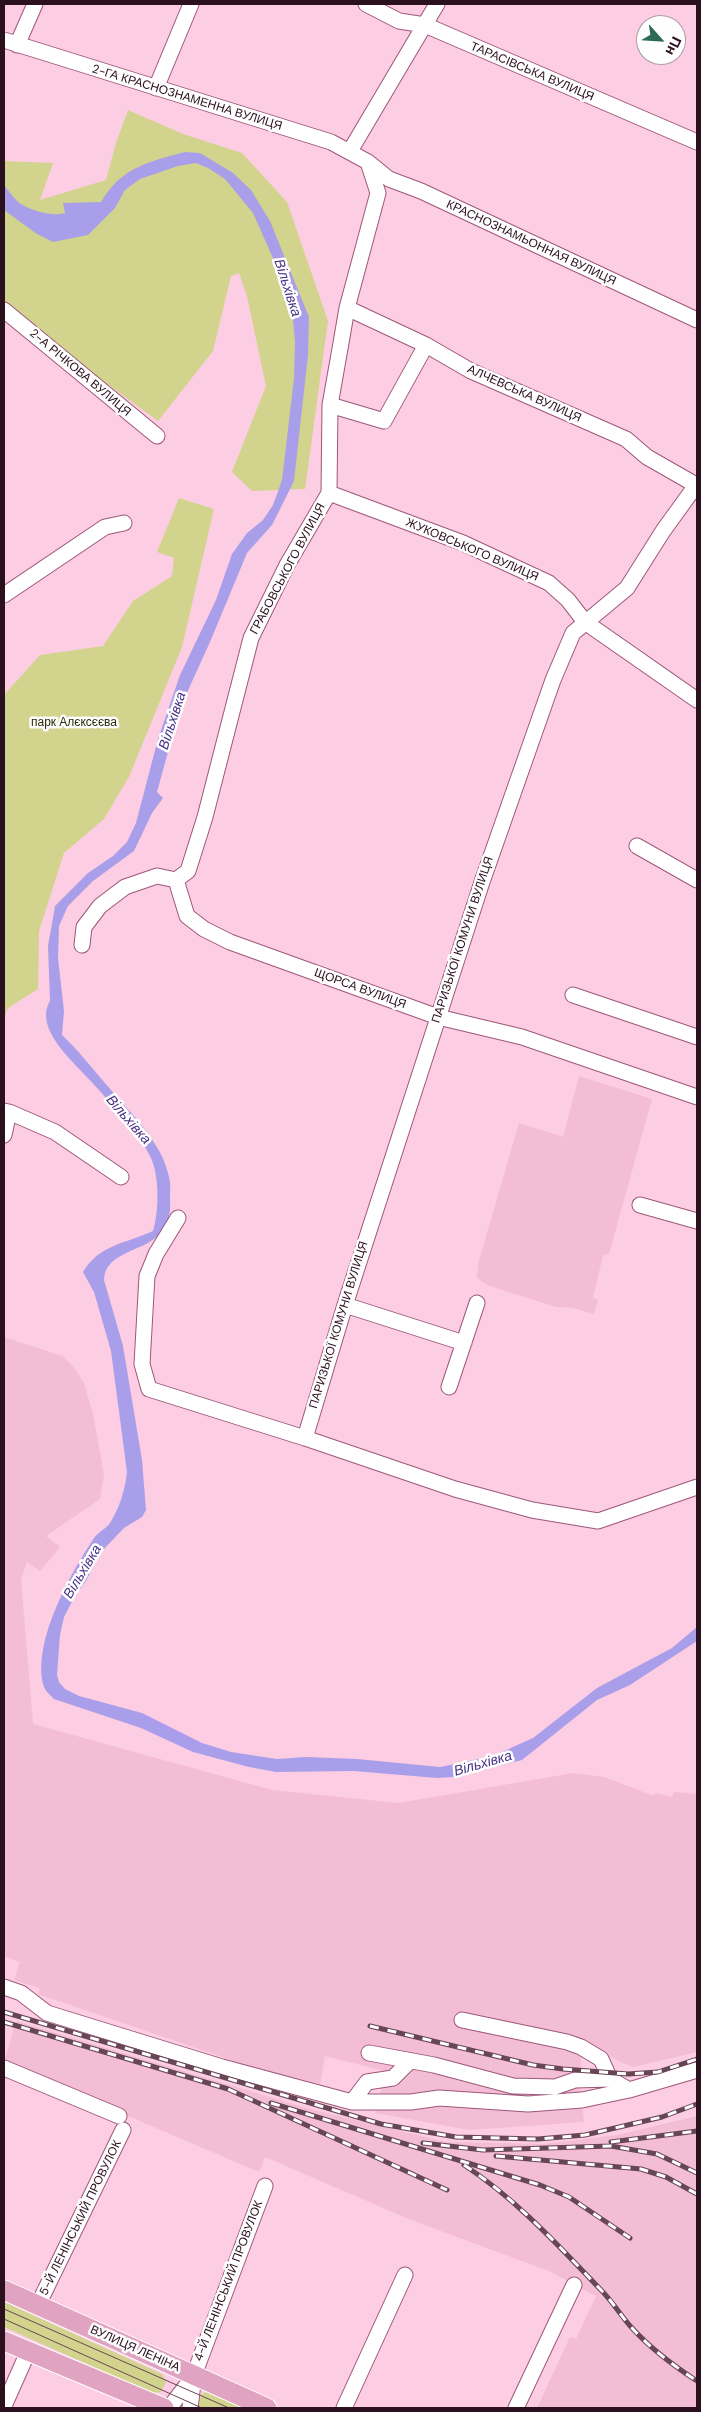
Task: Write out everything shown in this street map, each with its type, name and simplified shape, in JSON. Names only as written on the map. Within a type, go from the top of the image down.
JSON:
[{"type":"main road","name":"ВУЛИЦЯ ЛЕНІНА","points":[[4,2290],[267,2408]]},
{"type":"main road","points":[[4,2341],[164,2408]]},
{"type":"street","points":[[10,42],[34,4]]},
{"type":"street","points":[[156,88],[191,4]]},
{"type":"street","name":"ТАРАСІВСЬКА ВУЛИЦЯ","points":[[366,4],[399,21],[425,25],[697,142]]},
{"type":"street","points":[[350,151],[437,4]]},
{"type":"street","name":"2-ГА КРАСНОЗНАМЕННА ВУЛИЦЯ","points":[[10,42],[331,142],[368,162]]},
{"type":"street","name":"ГРАБОВСЬКОГО ВУЛИЦЯ","points":[[176,880],[188,871],[206,817],[251,638],[287,565],[328,493],[330,406],[347,308],[378,193],[368,162]]},
{"type":"street","name":"КРАСНОЗНАМЬОННАЯ ВУЛИЦЯ","points":[[368,162],[389,179],[430,196],[697,320]]},
{"type":"street","name":"АЛЧЕВСЬКА ВУЛИЦЯ","points":[[347,308],[426,345],[471,371],[626,439],[647,457],[697,485]]},
{"type":"street","name":"2-А РІЧКОВА ВУЛИЦЯ","points":[[4,310],[156,436]]},
{"type":"street","points":[[330,406],[384,421],[426,345]]},
{"type":"street","name":"ПАРИЗЬКОЇ КОМУНИ ВУЛИЦЯ","points":[[305,1438],[345,1305],[482,882],[553,680],[572,633],[627,588],[663,530],[697,485]]},
{"type":"street","name":"ЖУКОВСЬКОГО ВУЛИЦЯ","points":[[328,493],[462,543],[550,583],[568,600],[585,622],[697,700]]},
{"type":"street","points":[[4,595],[105,527],[124,523]]},
{"type":"street","points":[[637,846],[697,880]]},
{"type":"street","points":[[82,945],[84,926],[100,906],[125,887],[156,876],[176,880]]},
{"type":"street","name":"ЩОРСА ВУЛИЦЯ","points":[[176,880],[187,916],[204,929],[230,942],[438,1017],[522,1037],[697,1097]]},
{"type":"street","points":[[573,995],[697,1037]]},
{"type":"street","points":[[4,1135],[6,1111],[54,1132],[121,1178]]},
{"type":"street","points":[[640,1205],[697,1221]]},
{"type":"street","points":[[178,1218],[156,1254],[147,1276],[142,1364],[149,1389],[305,1438],[463,1491],[532,1510],[598,1521],[697,1487]]},
{"type":"street","points":[[449,1387],[478,1303]]},
{"type":"street","points":[[345,1305],[464,1343]]},
{"type":"street","points":[[4,1987],[21,1993],[47,2013],[222,2067],[352,2102],[411,2102],[440,2098],[528,2104],[582,2100],[629,2090],[697,2070]]},
{"type":"street","points":[[462,2020],[581,2046],[601,2059],[610,2079]]},
{"type":"street","points":[[369,2053],[465,2072],[513,2086],[554,2087],[575,2080],[610,2079],[629,2090]]},
{"type":"street","points":[[352,2102],[367,2082],[393,2078],[410,2061]]},
{"type":"street","name":"5-Й ЛЕНІНСЬКИЙ ПРОВУЛОК","points":[[4,2068],[121,2123],[38,2305]]},
{"type":"street","name":"4-Й ЛЕНІНСЬКИЙ ПРОВУЛОК","points":[[194,2376],[265,2186]]},
{"type":"street","points":[[344,2408],[404,2275]]},
{"type":"street","points":[[516,2408],[574,2285]]},
{"type":"street","points":[[4,2406],[28,2352]]},
{"type":"street","points":[[170,2408],[194,2376]]},
{"type":"street","points":[[190,2408],[194,2376]]},
{"type":"shaded area","points":[[579,1076],[652,1099],[609,1254],[603,1255],[593,1298],[598,1300],[594,1314],[573,1308],[556,1307],[487,1285],[477,1278],[478,1264],[519,1123],[563,1137]]},
{"type":"shaded area","points":[[4,1337],[62,1356],[72,1365],[84,1383],[93,1414],[104,1475],[100,1499],[46,1536],[60,1547],[40,1571],[27,1562],[21,1579],[33,1724],[272,1790],[398,1803],[574,1773],[604,1777],[654,1796],[656,1793],[672,1797],[674,1792],[697,1794],[697,2052],[633,2067],[620,2062],[587,2041],[581,2050],[580,2087],[584,2122],[469,2130],[375,2113],[385,2071],[325,2056],[320,2084],[257,2069],[38,1994],[40,1988],[14,1980],[20,1962],[4,1956]]},
{"type":"shaded area","points":[[16,2021],[310,2109],[446,2142],[544,2144],[617,2135],[697,2116],[697,2408],[537,2408],[570,2337],[576,2339],[596,2296],[549,2271],[411,2220],[265,2157],[259,2172],[4,2063]]},
{"type":"green space","points":[[128,110],[183,134],[242,153],[287,202],[328,321],[305,489],[252,491],[232,472],[266,386],[247,296],[239,273],[231,276],[213,351],[158,421],[69,356],[4,303],[4,161],[53,163],[40,200],[106,180],[116,143]]},
{"type":"green space","name":"парк Алєксєєва","points":[[179,498],[214,509],[182,647],[129,777],[104,819],[64,853],[39,931],[38,989],[8,1008],[4,1018],[4,695],[40,655],[103,646],[133,601],[172,576],[174,558],[157,552]]},
{"type":"green space","points":[[4,2302],[162,2374],[166,2382],[161,2392],[152,2393],[4,2327]]},
{"type":"green space","points":[[209,2391],[249,2408],[198,2408],[202,2394]]},
{"type":"water","name":"Вільхівка","points":[[185,152],[200,153],[233,173],[251,190],[270,221],[309,317],[308,355],[294,481],[272,525],[247,553],[180,708],[157,792],[163,798],[152,813],[134,851],[93,881],[68,906],[59,926],[58,958],[64,1011],[62,1035],[152,1139],[165,1164],[170,1180],[170,1206],[168,1222],[163,1231],[154,1239],[116,1259],[106,1271],[104,1280],[123,1346],[142,1460],[146,1510],[142,1517],[124,1528],[100,1553],[86,1581],[75,1596],[64,1617],[60,1635],[57,1675],[59,1682],[65,1689],[79,1696],[142,1713],[202,1743],[231,1752],[277,1759],[306,1757],[357,1759],[440,1767],[493,1756],[533,1738],[597,1688],[672,1648],[697,1627],[697,1641],[630,1685],[597,1700],[522,1760],[453,1777],[437,1778],[354,1771],[276,1772],[249,1767],[193,1752],[141,1728],[54,1699],[44,1687],[41,1670],[43,1651],[55,1610],[84,1553],[96,1536],[114,1517],[122,1498],[127,1472],[111,1351],[94,1292],[83,1272],[105,1250],[153,1231],[158,1194],[153,1164],[139,1138],[61,1048],[48,1024],[46,1013],[50,1001],[48,946],[55,906],[88,873],[113,856],[127,842],[136,823],[158,739],[180,675],[216,600],[232,554],[247,533],[263,520],[273,505],[282,480],[294,378],[295,342],[292,310],[284,283],[253,213],[225,179],[208,168],[196,163],[178,166],[140,179],[125,190],[115,208],[88,235],[53,242],[37,234],[4,210],[4,185],[21,204],[40,212],[60,214],[65,213],[63,203],[101,202],[109,190],[127,173],[148,163]]},
{"type":"tram line","points":[[4,2309],[229,2408]]},
{"type":"tram line","points":[[4,2319],[202,2408]]},
{"type":"railway","points":[[4,2012],[381,2124],[456,2137],[538,2139],[585,2135],[662,2117],[697,2104]]},
{"type":"railway","points":[[4,2022],[228,2089],[447,2190]]},
{"type":"railway","points":[[370,2026],[533,2065],[563,2069],[628,2074],[658,2072],[697,2059]]},
{"type":"railway","points":[[271,2103],[540,2185],[569,2197],[630,2238]]},
{"type":"railway","points":[[611,2142],[697,2131]]},
{"type":"railway","points":[[423,2143],[483,2150],[611,2146],[657,2154],[697,2173]]},
{"type":"railway","points":[[496,2156],[641,2169],[666,2177],[697,2194]]},
{"type":"railway","points":[[464,2165],[483,2178],[536,2223],[605,2295],[639,2336],[671,2363],[697,2381]]}]
